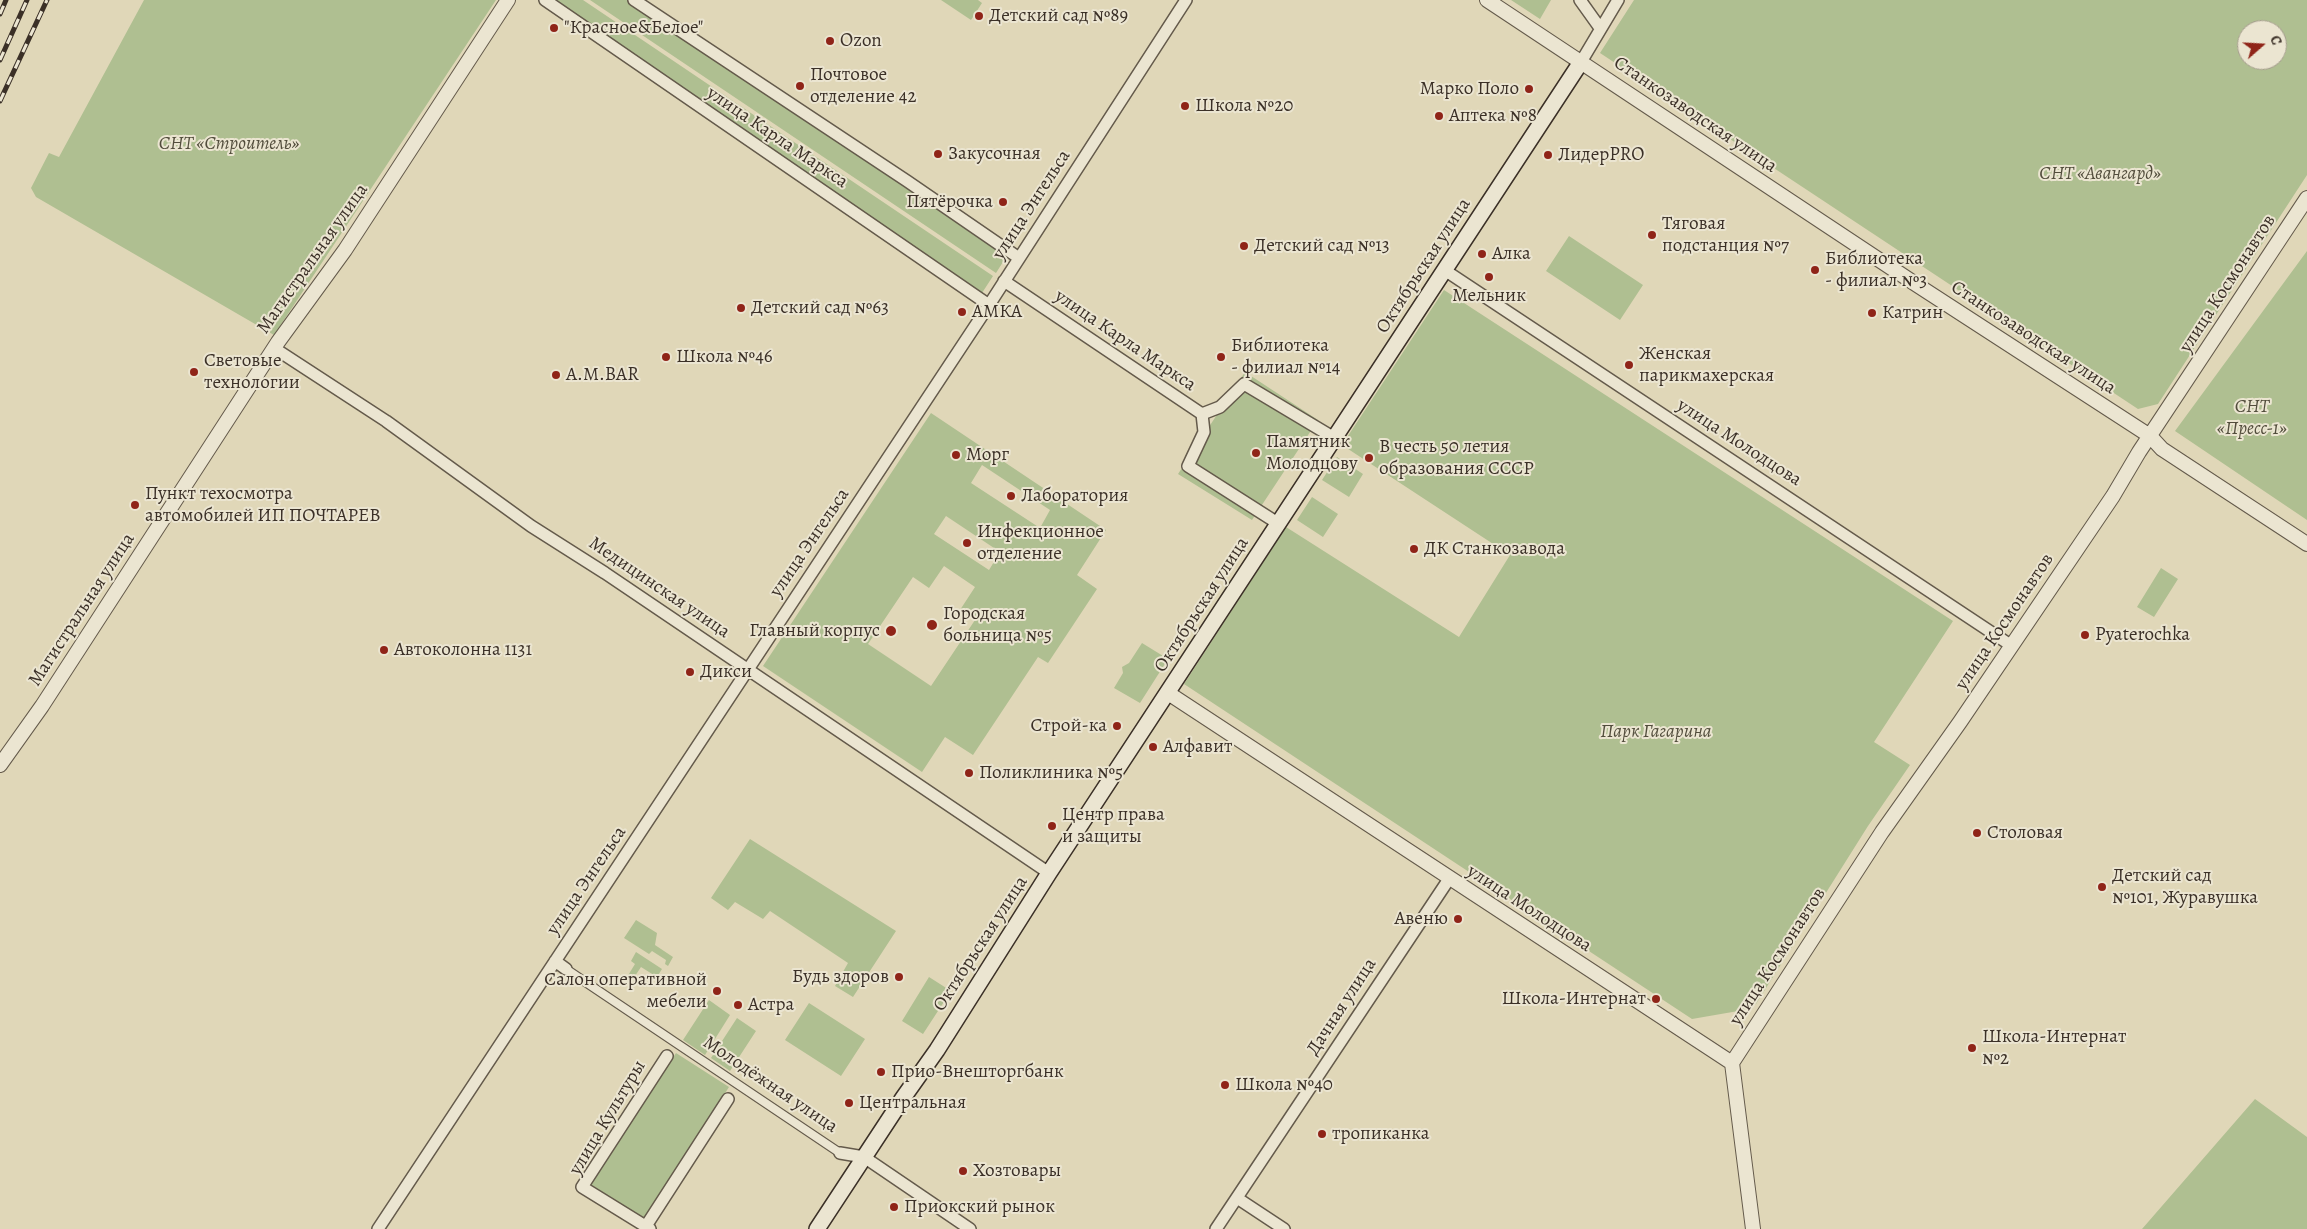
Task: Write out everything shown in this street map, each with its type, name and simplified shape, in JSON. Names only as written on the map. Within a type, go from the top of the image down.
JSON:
[{"type":"main road","name":"Октябрьская улица","points":[[817,1229],[937,1050],[1049,873],[1336,439],[1581,62]]},
{"type":"street","name":"Магистральная улица","points":[[0,765],[42,706],[274,348],[345,250],[508,0]]},
{"type":"street","name":"улица Карла Маркса","points":[[545,0],[989,304]]},
{"type":"street","name":"улица Карла Маркса","points":[[634,0],[907,181],[1019,258]]},
{"type":"street","name":"улица Энгельса","points":[[378,1229],[989,304],[1186,0]]},
{"type":"street","name":"Станкозаводская улица","points":[[1486,0],[1914,284],[2150,436],[2162,449],[2307,544]]},
{"type":"street","points":[[1580,0],[1600,28]]},
{"type":"street","name":"Октябрьская улица","points":[[1581,62],[1618,0]]},
{"type":"street","name":"улица Космонавтов","points":[[1732,1063],[1892,818],[1960,722],[2118,488],[2150,436],[2307,198]]},
{"type":"street","name":"улица Молодцова","points":[[1446,271],[2012,646]]},
{"type":"street","name":"улица Карла Маркса","points":[[1004,281],[1202,414],[1204,432],[1188,466],[1279,524]]},
{"type":"street","name":"Медицинская улица","points":[[274,348],[386,420],[531,526],[748,669],[1049,873]]},
{"type":"street","name":"улица Карла Маркса","points":[[1202,414],[1220,406],[1244,384],[1336,439]]},
{"type":"street","name":"улица Молодцова","points":[[1168,693],[1732,1063]]},
{"type":"street","name":"Дачная улица","points":[[1216,1229],[1449,879]]},
{"type":"street","name":"Молодёжная улица","points":[[555,961],[840,1153],[864,1157],[970,1229]]},
{"type":"street","name":"улица Культуры","points":[[667,1056],[582,1187],[648,1228],[728,1099]]},
{"type":"street","points":[[1732,1063],[1752,1229]]},
{"type":"street","points":[[1237,1198],[1284,1229]]},
{"type":"green space","name":"СНТ «Строитель»","points":[[144,0],[496,0],[274,335],[36,197],[31,188],[49,153],[59,157]]},
{"type":"green space","points":[[547,0],[583,0],[993,276],[982,293]]},
{"type":"green space","points":[[590,0],[630,0],[1008,254],[996,273]]},
{"type":"green space","points":[[941,0],[978,0],[982,3],[971,20]]},
{"type":"green space","points":[[1511,0],[1551,0],[1540,19]]},
{"type":"green space","name":"СНТ «Авангард»","points":[[1634,0],[2307,0],[2307,175],[2158,404],[2138,409],[1600,53]]},
{"type":"green space","points":[[1569,236],[1643,285],[1620,320],[1546,271]]},
{"type":"green space","name":"СНТ «Пресс-1»","points":[[2307,251],[2307,520],[2175,431]]},
{"type":"green space","name":"Парк Гагарина","points":[[1444,290],[1953,621],[1874,742],[1910,765],[1868,826],[1756,1004],[1744,1010],[1692,1019],[1184,684],[1286,527],[1459,637],[1510,555],[1342,445]]},
{"type":"green space","points":[[1245,372],[1318,420],[1252,520],[1178,474]]},
{"type":"green space","name":"Городская больница №5","points":[[931,413],[1106,530],[1077,575],[1097,589],[1048,663],[1038,657],[973,755],[945,737],[922,772],[763,666]],"holes":[[[982,465],[1050,510],[1040,528],[971,483]],[[946,516],[1000,552],[989,570],[934,534]],[[944,566],[975,587],[960,610],[975,620],[931,686],[868,644],[913,577],[929,588]]]},
{"type":"green space","points":[[1337,457],[1363,474],[1349,497],[1322,480]]},
{"type":"green space","points":[[1312,497],[1338,514],[1323,537],[1297,520]]},
{"type":"green space","points":[[2161,568],[2178,579],[2154,617],[2137,607]]},
{"type":"green space","points":[[1142,643],[1168,659],[1140,703],[1114,688],[1123,673],[1122,667],[1129,663]]},
{"type":"green space","points":[[750,839],[896,931],[853,997],[835,986],[848,963],[770,911],[763,919],[735,902],[728,910],[711,898]]},
{"type":"green space","points":[[636,920],[657,933],[655,945],[673,957],[668,966],[665,964],[666,960],[652,951],[649,954],[624,938]]},
{"type":"green space","points":[[636,952],[662,969],[657,977],[641,967],[629,985],[624,982],[635,964],[631,961]]},
{"type":"green space","points":[[929,977],[951,991],[923,1034],[902,1021]]},
{"type":"green space","points":[[709,1000],[730,1015],[705,1055],[683,1040]]},
{"type":"green space","points":[[809,1003],[865,1039],[841,1076],[785,1040]]},
{"type":"green space","points":[[737,1018],[756,1031],[730,1071],[711,1058]]},
{"type":"green space","points":[[676,1053],[729,1087],[644,1219],[590,1184]]},
{"type":"green space","points":[[2255,1099],[2307,1137],[2307,1229],[2142,1229]]},
{"type":"railway","points":[[0,14],[6,0]]},
{"type":"railway","points":[[0,60],[27,0]]},
{"type":"railway","points":[[0,101],[47,0]]},
{"type":"place","name":"Детский сад №89","points":[[979,16]]},
{"type":"place","name":"\"Красное&Белое\"","points":[[554,28]]},
{"type":"place","name":"Ozon","points":[[830,41]]},
{"type":"place","name":"Почтовое отделение 42","points":[[800,86]]},
{"type":"place","name":"Марко Поло","points":[[1529,89]]},
{"type":"place","name":"Школа №20","points":[[1185,106]]},
{"type":"place","name":"Аптека №8","points":[[1439,116]]},
{"type":"place","name":"Закусочная","points":[[938,154]]},
{"type":"place","name":"ЛидерPRO","points":[[1548,155]]},
{"type":"place","name":"Пятёрочка","points":[[1003,202]]},
{"type":"place","name":"Тяговая подстанция №7","points":[[1652,235]]},
{"type":"place","name":"Детский сад №13","points":[[1244,246]]},
{"type":"place","name":"Алка","points":[[1482,254]]},
{"type":"place","name":"Библиотека - филиал №3","points":[[1815,270]]},
{"type":"place","name":"Мельник","points":[[1489,277]]},
{"type":"place","name":"Детский сад №63","points":[[741,308]]},
{"type":"place","name":"АМКА","points":[[962,312]]},
{"type":"place","name":"Катрин","points":[[1872,313]]},
{"type":"place","name":"Школа №46","points":[[666,357]]},
{"type":"place","name":"Библиотека - филиал №14","points":[[1221,357]]},
{"type":"place","name":"Женская парикмахерская","points":[[1629,365]]},
{"type":"place","name":"Световые технологии","points":[[194,372]]},
{"type":"place","name":"А.М.BAR","points":[[556,375]]},
{"type":"place","name":"Памятник Молодцову","points":[[1256,453]]},
{"type":"place","name":"Морг","points":[[956,455]]},
{"type":"place","name":"В честь 50 летия образования СССР","points":[[1369,458]]},
{"type":"place","name":"Лаборатория","points":[[1011,496]]},
{"type":"place","name":"Пункт техосмотра автомобилей ИП ПОЧТАРЕВ","points":[[135,505]]},
{"type":"place","name":"Инфекционное отделение","points":[[967,543]]},
{"type":"place","name":"ДК Станкозавода","points":[[1414,549]]},
{"type":"place","name":"Городская больница №5","points":[[932,625]]},
{"type":"place","name":"Главный корпус","points":[[891,631]]},
{"type":"place","name":"Pyaterochka","points":[[2085,635]]},
{"type":"place","name":"Автоколонна 1131","points":[[384,650]]},
{"type":"place","name":"Дикси","points":[[690,672]]},
{"type":"place","name":"Строй-ка","points":[[1117,726]]},
{"type":"place","name":"Алфавит","points":[[1153,747]]},
{"type":"place","name":"Поликлиника №5","points":[[969,773]]},
{"type":"place","name":"Центр права и защиты","points":[[1052,826]]},
{"type":"place","name":"Столовая","points":[[1977,833]]},
{"type":"place","name":"Детский сад №101, Журавушка","points":[[2102,887]]},
{"type":"place","name":"Авеню","points":[[1458,919]]},
{"type":"place","name":"Будь здоров","points":[[899,977]]},
{"type":"place","name":"Салон оперативной мебели","points":[[717,991]]},
{"type":"place","name":"Школа-Интернат","points":[[1656,999]]},
{"type":"place","name":"Астра","points":[[738,1005]]},
{"type":"place","name":"Школа-Интернат №2","points":[[1972,1048]]},
{"type":"place","name":"Прио-Внешторгбанк","points":[[881,1072]]},
{"type":"place","name":"Школа №40","points":[[1225,1085]]},
{"type":"place","name":"Центральная","points":[[849,1103]]},
{"type":"place","name":"тропиканка","points":[[1322,1134]]},
{"type":"place","name":"Хозтовары","points":[[963,1171]]},
{"type":"place","name":"Приокский рынок","points":[[894,1207]]}]
